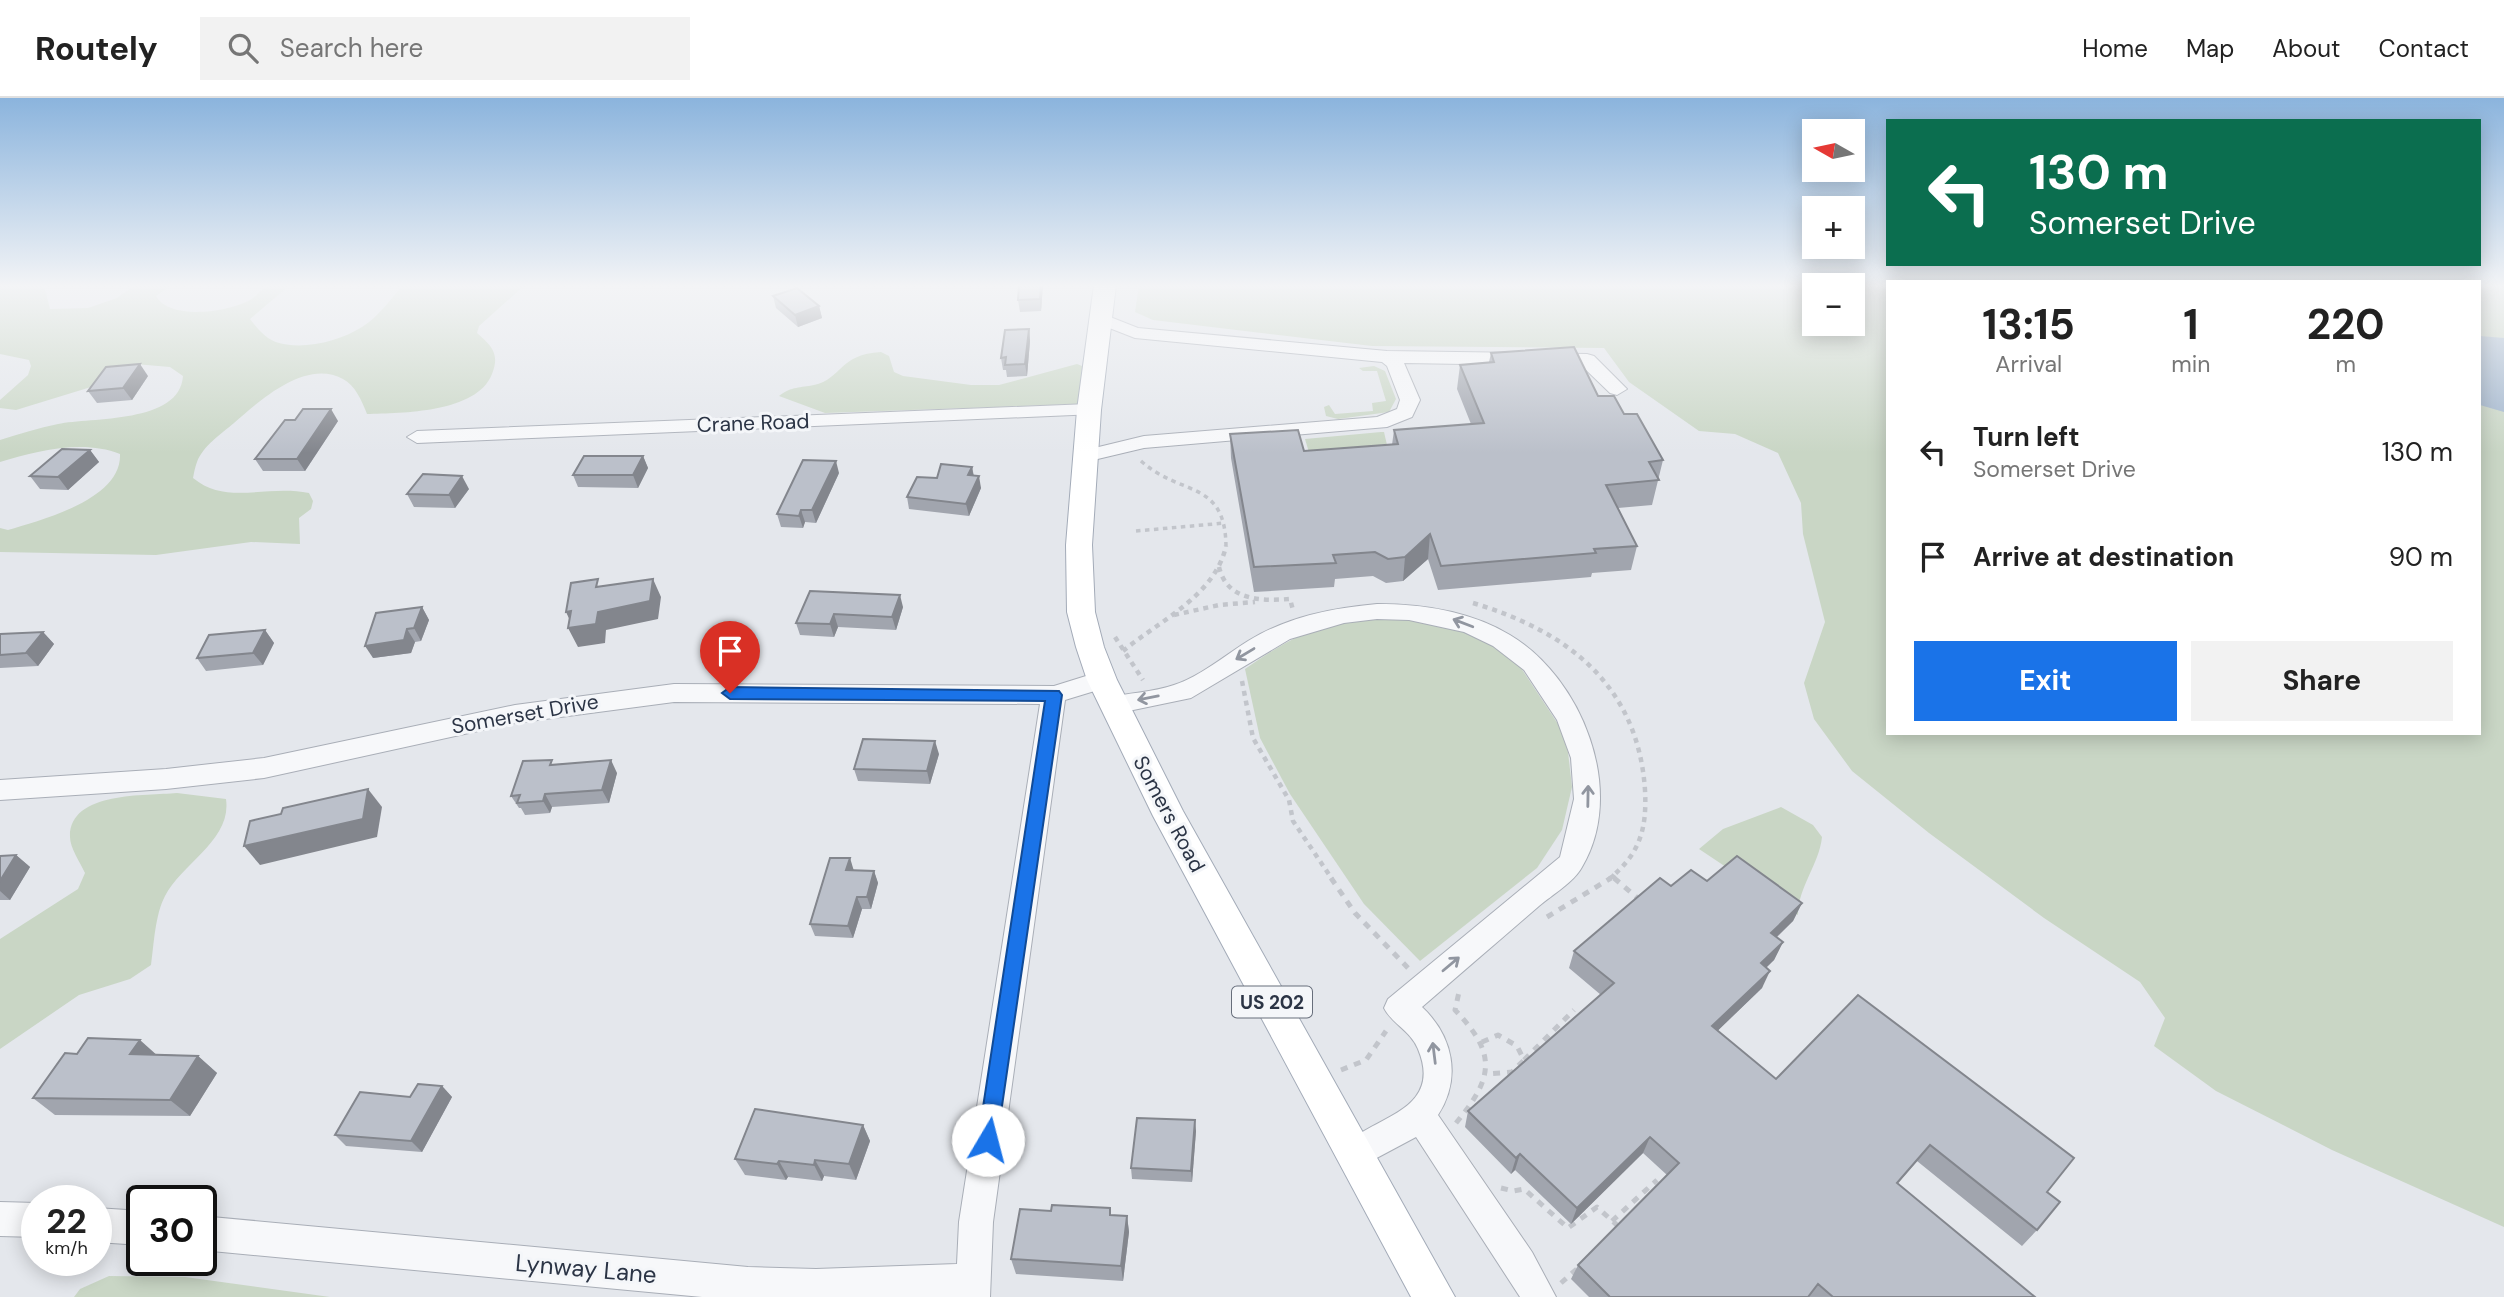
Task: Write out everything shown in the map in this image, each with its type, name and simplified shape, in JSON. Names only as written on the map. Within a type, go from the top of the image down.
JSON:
[{"type":"main road","name":"Somers Road","points":[[1097,341],[1085,456],[1079,582],[1081,612],[1108,693],[1169,816],[1434,1297]]},
{"type":"street","points":[[1219,341],[1387,357],[1587,360],[1617,389]]},
{"type":"street","points":[[1085,456],[1144,442],[1394,419],[1405,413],[1410,400],[1395,364],[1387,357]]},
{"type":"street","name":"Crane Road","points":[[417,437],[1089,410]]},
{"type":"street","name":"Somerset Drive","points":[[0,790],[166,779],[264,768],[515,713],[674,693],[1054,695],[1182,692],[1279,634],[1314,620],[1375,611],[1419,613],[1449,618],[1490,634],[1529,661],[1569,717],[1586,765],[1590,796],[1582,836],[1571,863],[1399,1008],[1420,1021],[1432,1039],[1438,1084],[1420,1115]]},
{"type":"street","points":[[973,1289],[976,1222],[1054,695]]},
{"type":"street","points":[[1356,1154],[1420,1115],[1551,1296]]},
{"type":"street","points":[[0,1219],[21,1220]]},
{"type":"street","name":"Lynway Lane","points":[[217,1234],[748,1284],[973,1289]]},
{"type":"path","points":[[1145,684],[1123,651],[1196,593],[1219,566],[1227,548],[1223,514],[1214,502],[1152,471],[1139,457],[1146,455]]},
{"type":"path","points":[[1136,531],[1225,523]]},
{"type":"path","points":[[1219,566],[1226,583],[1234,591],[1245,598],[1263,601]]},
{"type":"path","points":[[1166,618],[1219,605],[1290,599]]},
{"type":"path","points":[[1240,674],[1253,738],[1289,800],[1293,821],[1354,913],[1413,974]]},
{"type":"path","points":[[1611,876],[1643,902]]},
{"type":"path","points":[[1461,1135],[1454,1125],[1475,1102],[1486,1074],[1488,1050],[1472,1026],[1455,1010],[1459,990],[1467,980]]},
{"type":"path","points":[[1486,1074],[1512,1072],[1574,1010]]},
{"type":"path","points":[[1335,1072],[1366,1060],[1386,1031]]},
{"type":"path","points":[[1482,1042],[1498,1035],[1517,1046],[1524,1060]]},
{"type":"path","points":[[1492,1179],[1497,1187],[1513,1191],[1524,1189],[1568,1228],[1597,1207],[1619,1227],[1609,1237]]},
{"type":"path","points":[[1612,1221],[1657,1180]]},
{"type":"path","points":[[1551,1296],[1580,1266]]},
{"type":"green space","points":[[0,341],[274,341],[289,345],[310,345],[329,341],[485,341],[493,351],[495,361],[492,374],[484,387],[471,397],[455,404],[418,411],[367,414],[351,385],[329,374],[314,374],[284,385],[244,414],[208,446],[197,462],[193,478],[219,491],[233,493],[309,493],[313,501],[311,509],[299,518],[300,544],[251,542],[156,555],[0,552],[0,528],[8,530],[40,520],[94,495],[108,483],[117,470],[120,454],[91,447],[60,448],[0,462],[0,440],[58,424],[132,415],[151,410],[167,403],[178,392],[183,376],[170,367],[135,364],[121,367],[91,387],[16,410],[0,408],[0,400],[28,375],[31,366],[29,360],[0,354]]},
{"type":"green space","points":[[1329,341],[1886,341],[1886,735],[2481,735],[2481,341],[2504,341],[2504,1227],[2332,1150],[2216,1091],[2154,1046],[2165,1018],[2140,982],[2044,918],[1929,833],[1852,771],[1814,719],[1804,683],[1825,622],[1803,534],[1801,503],[1778,453],[1735,434],[1699,431],[1629,382],[1604,348],[1372,346]]},
{"type":"green space","points":[[881,352],[889,356],[894,372],[903,376],[971,385],[999,385],[1077,364],[1087,368],[1079,404],[825,413],[779,396],[792,389],[823,382],[857,357]]},
{"type":"green space","points":[[1374,366],[1385,371],[1396,399],[1389,412],[1338,419],[1326,416],[1324,407],[1329,405],[1335,414],[1373,411],[1372,403],[1386,401],[1377,371],[1363,371],[1359,368]]},
{"type":"green space","points":[[1384,432],[1390,458],[1310,456],[1305,439]]},
{"type":"green space","points":[[1395,616],[1451,627],[1477,637],[1515,659],[1560,727],[1568,752],[1572,787],[1562,830],[1537,868],[1420,961],[1364,904],[1290,794],[1260,738],[1245,669],[1283,644],[1316,630],[1350,621]]},
{"type":"green space","points":[[177,793],[226,799],[226,814],[214,839],[165,896],[157,921],[151,965],[130,979],[79,995],[0,1049],[0,939],[78,889],[85,873],[70,841],[73,822],[82,811],[111,799]]},
{"type":"green space","points":[[1781,807],[1813,825],[1822,837],[1817,857],[1801,895],[1798,915],[1699,849],[1723,829]]},
{"type":"green space","points":[[109,1276],[185,1277],[330,1297],[74,1297],[80,1289]]},
{"type":"water","points":[[2481,341],[2504,341],[2504,412],[2481,405]]},
{"type":"building","points":[[1003,341],[1028,341],[1025,364],[1005,365],[1006,357],[1001,358]]},
{"type":"building","points":[[1574,347],[1598,396],[1614,396],[1624,414],[1637,414],[1663,460],[1649,462],[1659,480],[1606,485],[1637,546],[1594,549],[1596,553],[1441,566],[1430,534],[1405,557],[1388,559],[1375,552],[1333,555],[1336,563],[1254,567],[1230,434],[1298,430],[1304,451],[1398,444],[1394,430],[1484,423],[1460,365],[1494,362],[1491,353]]},
{"type":"building","points":[[140,364],[123,388],[88,391],[106,367]]},
{"type":"building","points":[[303,409],[331,409],[297,459],[255,459],[285,420],[295,420]]},
{"type":"building","points":[[62,449],[90,450],[58,477],[30,476]]},
{"type":"building","points":[[584,456],[643,456],[633,475],[573,475]]},
{"type":"building","points":[[803,460],[836,461],[812,510],[801,510],[799,516],[777,514]]},
{"type":"building","points":[[941,464],[972,467],[968,475],[979,476],[966,504],[907,497],[917,477],[937,478]]},
{"type":"building","points":[[423,474],[462,476],[449,495],[407,494]]},
{"type":"building","points":[[598,579],[596,587],[653,579],[650,601],[598,612],[596,624],[568,628],[571,611],[566,612],[571,583]]},
{"type":"building","points":[[810,591],[900,595],[892,617],[834,614],[830,624],[796,623]]},
{"type":"building","points":[[422,607],[414,628],[407,629],[404,640],[365,646],[376,613]]},
{"type":"building","points":[[265,630],[253,653],[197,658],[209,635]]},
{"type":"building","points":[[43,632],[26,653],[0,655],[0,634]]},
{"type":"building","points":[[863,739],[935,741],[927,771],[854,769]]},
{"type":"building","points":[[552,760],[550,765],[611,760],[602,790],[545,794],[543,801],[517,803],[520,795],[511,796],[523,761]]},
{"type":"building","points":[[368,789],[363,819],[244,846],[250,821],[281,814],[283,808]]},
{"type":"building","points":[[16,855],[0,881],[0,856]]},
{"type":"building","points":[[1737,856],[1802,903],[1771,933],[1783,942],[1761,963],[1770,971],[1712,1026],[1776,1079],[1858,995],[2074,1158],[2047,1192],[2060,1202],[2037,1230],[1930,1145],[1897,1183],[2035,1297],[1833,1297],[1818,1284],[1808,1297],[1610,1297],[1578,1265],[1679,1163],[1650,1137],[1577,1208],[1520,1154],[1516,1158],[1468,1111],[1614,983],[1574,951],[1660,878],[1671,886],[1691,870],[1707,881]]},
{"type":"building","points":[[830,858],[850,858],[846,870],[874,871],[867,897],[857,897],[848,926],[810,924]]},
{"type":"building","points":[[88,1038],[140,1040],[130,1054],[198,1056],[170,1100],[33,1098],[65,1053],[77,1054]]},
{"type":"building","points":[[418,1084],[442,1086],[411,1141],[335,1135],[360,1092],[410,1097]]},
{"type":"building","points":[[755,1109],[863,1125],[849,1164],[815,1160],[814,1165],[779,1161],[777,1164],[735,1159]]},
{"type":"building","points":[[1137,1118],[1195,1120],[1191,1171],[1131,1168]]},
{"type":"building","points":[[1052,1205],[1110,1208],[1110,1215],[1127,1216],[1121,1266],[1011,1259],[1020,1209],[1051,1211]]},
{"type":"route","points":[[730,693],[1054,695],[988,1140]]}]
